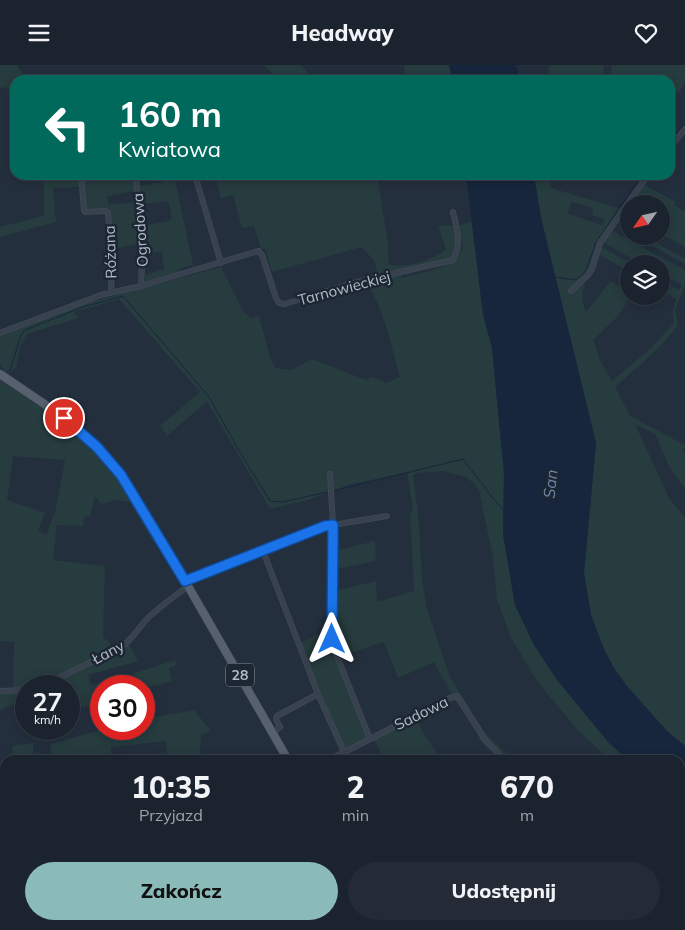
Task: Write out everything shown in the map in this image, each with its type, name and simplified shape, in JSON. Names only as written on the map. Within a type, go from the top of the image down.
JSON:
[{"type":"main road","name":"28","points":[[0,374],[64,418],[84,434],[111,462],[127,484],[187,583],[285,755]]},
{"type":"street","points":[[675,141],[685,129]]},
{"type":"street","name":"Różana","points":[[81,180],[84,211],[106,211],[108,213],[112,264],[111,293]]},
{"type":"street","name":"Ogrodowa","points":[[136,180],[143,281],[141,285]]},
{"type":"street","points":[[196,180],[221,263]]},
{"type":"street","points":[[571,291],[588,275],[603,239],[644,180]]},
{"type":"street","name":"Tarnowieckiej","points":[[0,333],[111,293],[259,251],[276,298],[279,303],[285,304],[349,284],[453,261],[458,251],[453,211]]},
{"type":"street","points":[[330,474],[333,525],[333,645],[370,739]]},
{"type":"street","points":[[333,525],[388,516]]},
{"type":"street","name":"Łany","points":[[65,675],[122,647],[159,608],[187,583],[325,526],[333,525]]},
{"type":"street","points":[[264,551],[318,694],[344,752]]},
{"type":"street","points":[[0,691],[15,690]]},
{"type":"street","points":[[273,733],[280,727],[276,719],[277,717],[318,694]]},
{"type":"street","name":"Sadowa","points":[[338,755],[457,696],[486,741],[500,755]]},
{"type":"green space","points":[[0,65],[17,65],[24,75],[10,75],[10,93],[6,87],[0,88]]},
{"type":"green space","points":[[264,65],[301,65],[310,75],[273,75]]},
{"type":"green space","points":[[404,65],[449,65],[452,75],[405,75]]},
{"type":"green space","points":[[549,65],[604,65],[603,75],[549,75]]},
{"type":"green space","points":[[612,65],[685,65],[685,82],[678,94],[675,92],[675,75],[610,75]]},
{"type":"green space","points":[[42,180],[79,180],[80,187],[53,188],[56,222],[0,237],[0,227],[44,216]]},
{"type":"green space","points":[[83,180],[134,180],[135,191],[107,196],[108,205],[136,202],[138,244],[113,249],[110,212],[108,208],[85,209]]},
{"type":"green space","points":[[164,180],[175,180],[193,265],[181,268],[177,273],[145,282],[145,275],[164,269],[162,252],[143,254],[142,226],[172,219],[169,203],[164,201],[140,205],[139,186],[164,182]]},
{"type":"green space","points":[[216,180],[378,180],[390,265],[405,265],[427,260],[446,249],[438,226],[453,225],[456,247],[453,256],[445,260],[371,278],[369,277],[377,271],[374,260],[361,247],[272,272],[265,248],[261,249],[254,226],[242,228],[233,195],[221,198]]},
{"type":"green space","points":[[535,180],[550,180],[551,188],[620,208],[620,212],[598,244],[594,243],[594,246],[597,247],[590,267],[580,281],[569,291],[572,293],[583,284],[585,286],[582,295],[586,312],[611,281],[620,286],[620,305],[625,305],[615,319],[593,340],[600,360],[612,381],[651,348],[674,323],[673,311],[676,299],[670,295],[670,285],[679,290],[682,285],[670,279],[670,262],[685,270],[685,285],[675,309],[678,325],[656,350],[615,387],[630,416],[685,445],[685,449],[682,449],[685,454],[685,489],[668,464],[655,434],[635,424],[669,498],[685,518],[685,746],[667,731],[614,669],[591,615],[584,573],[596,443],[541,218]],"holes":[[[571,202],[593,208],[592,215],[605,219],[602,225],[568,214]]]},
{"type":"green space","points":[[645,185],[663,195],[638,195]]},
{"type":"green space","points":[[670,199],[676,202],[674,205],[685,211],[685,247],[670,239]]},
{"type":"green space","points":[[472,221],[483,314],[492,348],[504,473],[503,534],[515,605],[608,742],[622,755],[604,755],[575,727],[537,681],[511,638],[497,599],[493,557],[479,491],[466,477],[443,471],[417,473],[413,476],[419,522],[422,581],[427,609],[450,677],[485,733],[508,755],[494,755],[480,740],[478,734],[481,733],[457,695],[451,693],[434,662],[398,678],[384,642],[341,656],[334,637],[334,591],[376,581],[377,602],[414,591],[410,512],[413,510],[407,472],[348,485],[308,500],[270,509],[207,401],[167,436],[160,426],[200,392],[119,299],[74,312],[78,318],[27,334],[20,347],[16,367],[7,374],[0,365],[0,336],[80,305],[221,267],[243,311],[251,318],[259,316],[269,354],[275,368],[292,370],[312,359],[366,380],[372,377],[386,383],[400,377],[383,316],[367,283],[401,275],[401,278],[427,272],[453,261],[459,256],[462,249],[459,226]]},
{"type":"green space","points":[[611,230],[620,235],[620,245],[639,245],[657,255],[626,255],[603,242]]},
{"type":"green space","points":[[650,245],[660,245],[685,259],[685,264]]},
{"type":"green space","points":[[601,247],[620,257],[620,267],[599,254]]},
{"type":"green space","points":[[0,377],[34,403],[68,424],[89,443],[123,484],[157,540],[156,543],[154,542],[130,502],[116,500],[101,504],[95,496],[90,517],[84,516],[83,526],[57,525],[53,560],[105,566],[103,637],[114,649],[61,675],[15,675],[15,689],[13,689],[14,642],[0,641]],"holes":[[[13,456],[65,460],[55,514],[46,535],[38,531],[45,513],[7,500]]]},
{"type":"green space","points":[[375,541],[376,561],[335,569],[334,551]]},
{"type":"green space","points":[[325,630],[329,630],[330,643],[367,736],[366,739],[345,750],[300,643]]},
{"type":"green space","points":[[129,645],[138,661],[88,675],[90,682],[90,706],[80,708],[80,675],[70,675]]},
{"type":"green space","points":[[175,660],[177,665],[169,668],[172,681],[155,685],[155,675],[129,675]]},
{"type":"green space","points":[[15,693],[15,704],[0,710],[0,694]]},
{"type":"green space","points":[[194,710],[211,731],[201,735],[201,755],[167,755],[166,741],[111,747],[111,755],[51,755],[51,744],[65,740],[80,740],[80,736],[90,733],[90,740],[155,740],[155,717]]},
{"type":"green space","points":[[416,718],[426,738],[438,754],[440,753],[441,755],[382,755],[374,740]]},
{"type":"green space","points":[[33,743],[33,755],[13,755],[12,746]]},
{"type":"water","points":[[449,65],[516,65],[519,75],[452,75]]},
{"type":"water","name":"San","points":[[467,180],[535,180],[541,218],[596,443],[584,573],[591,615],[604,649],[614,668],[626,685],[667,731],[685,746],[685,755],[622,755],[608,742],[557,680],[534,645],[515,605],[503,534],[504,473],[492,348],[483,314]]},
{"type":"waterway","points":[[675,135],[685,123]]},
{"type":"waterway","points":[[555,277],[576,280],[585,272],[597,241],[639,180]]},
{"type":"waterway","points":[[6,372],[10,370],[21,335],[25,330],[83,307],[123,296],[209,397],[270,501],[283,502],[327,492]]},
{"type":"waterway","points":[[333,491],[463,459],[504,510]]},
{"type":"route","points":[[64,418],[97,447],[121,475],[185,581],[325,526],[333,525],[332,639]]}]
